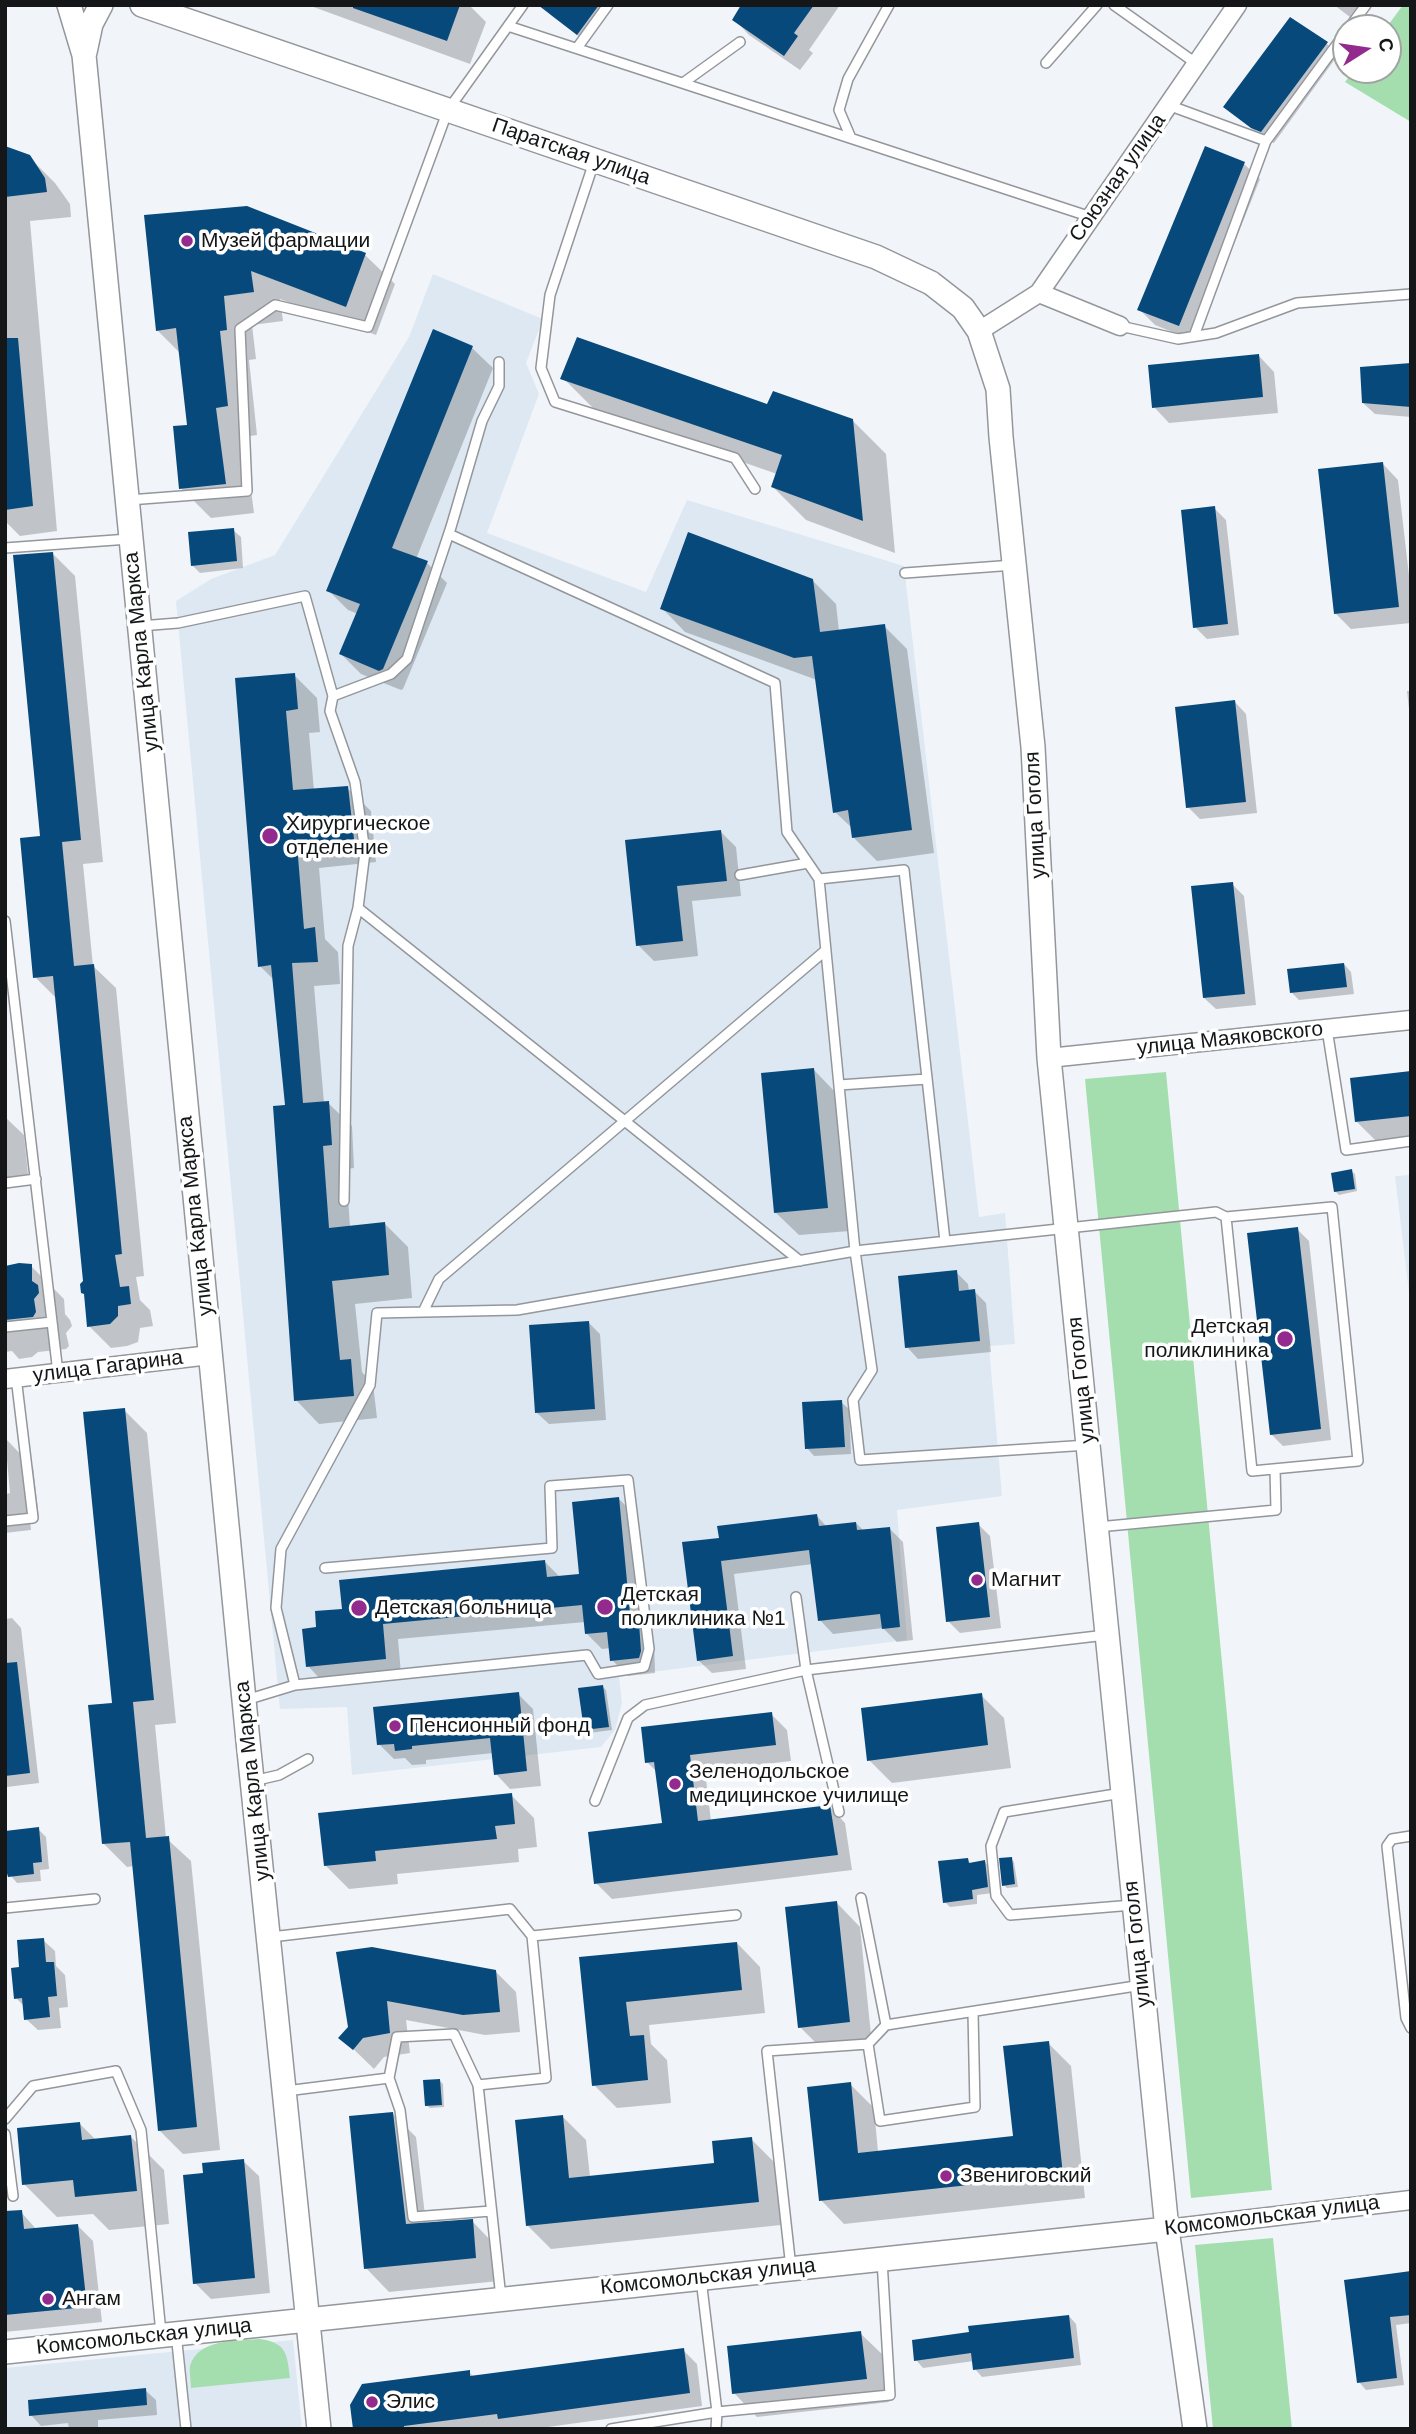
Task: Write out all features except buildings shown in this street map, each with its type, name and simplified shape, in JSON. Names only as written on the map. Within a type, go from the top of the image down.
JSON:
[{"type":"street","name":"улица Карла Маркса","points":[[69,5],[84,55],[244,1701],[319,2429]]},
{"type":"street","points":[[84,55],[91,24],[101,5]]},
{"type":"street","name":"Паратская улица","points":[[142,5],[876,257],[931,283],[962,308],[979,331]]},
{"type":"street","name":"Союзная улица","points":[[979,331],[1039,293],[1237,5]]},
{"type":"street","points":[[1039,293],[1120,326]]},
{"type":"street","name":"улица Гоголя","points":[[979,331],[998,389],[1033,747],[1049,1058],[1167,2229],[1195,2429]]},
{"type":"street","name":"улица Маяковского","points":[[1049,1058],[1411,1020]]},
{"type":"street","name":"улица Гагарина","points":[[11,1378],[210,1355]]},
{"type":"street","name":"Комсомольская улица","points":[[5,2352],[1167,2229],[1411,2200]]},
{"type":"lane","points":[[127,500],[247,491],[240,329],[275,305],[368,327],[448,110],[523,5]]},
{"type":"lane","points":[[577,48],[608,5]]},
{"type":"lane","points":[[851,138],[839,110],[849,79],[889,5]]},
{"type":"lane","points":[[1046,64],[1097,5]]},
{"type":"lane","points":[[1114,5],[1196,64]]},
{"type":"lane","points":[[508,26],[1091,217]]},
{"type":"lane","points":[[684,83],[740,42]]},
{"type":"lane","points":[[1194,336],[1266,141],[1332,52]]},
{"type":"lane","points":[[1168,105],[1266,141]]},
{"type":"lane","points":[[594,160],[550,295],[541,368],[555,402],[735,458],[755,489]]},
{"type":"lane","points":[[1120,326],[1178,339],[1216,332],[1297,303],[1411,294]]},
{"type":"lane","points":[[333,696],[391,674],[407,659],[449,534],[482,421],[499,386],[499,362]]},
{"type":"lane","points":[[449,534],[775,683],[787,832],[818,879],[855,1251],[872,1370],[853,1400],[860,1460],[1088,1445]]},
{"type":"lane","points":[[5,548],[131,539]]},
{"type":"lane","points":[[905,573],[1014,565]]},
{"type":"lane","points":[[139,627],[178,623],[305,596],[333,696],[330,711],[355,782],[365,852],[358,908],[348,946],[344,1201]]},
{"type":"lane","points":[[740,875],[808,863]]},
{"type":"lane","points":[[818,879],[905,870],[945,1241]]},
{"type":"lane","points":[[358,908],[800,1261]]},
{"type":"lane","points":[[5,921],[58,1373]]},
{"type":"lane","points":[[423,1312],[439,1279],[826,950]]},
{"type":"lane","points":[[1327,1029],[1346,1150],[1411,1141]]},
{"type":"lane","points":[[839,1085],[927,1079]]},
{"type":"lane","points":[[5,1183],[36,1180]]},
{"type":"lane","points":[[295,1685],[276,1608],[281,1549],[370,1385],[377,1313],[517,1310],[855,1251],[1216,1212],[1226,1217],[1332,1207],[1358,1461],[1252,1471],[1226,1217]]},
{"type":"lane","points":[[5,1327],[52,1322]]},
{"type":"lane","points":[[5,1521],[33,1518],[11,1378]]},
{"type":"lane","points":[[1097,1527],[1276,1510],[1275,1469]]},
{"type":"lane","points":[[244,1701],[295,1685],[587,1656],[598,1674],[644,1667],[649,1649],[628,1480],[550,1486],[552,1548],[324,1568]]},
{"type":"lane","points":[[796,1597],[806,1670],[839,1812]]},
{"type":"lane","points":[[595,1801],[628,1718],[645,1705],[806,1670],[1107,1635]]},
{"type":"lane","points":[[253,1781],[279,1775],[308,1759]]},
{"type":"lane","points":[[1123,1793],[1004,1812],[991,1846],[996,1896],[1010,1915],[1134,1905]]},
{"type":"lane","points":[[1411,1836],[1392,1839],[1387,1846],[1406,2018],[1411,2028]]},
{"type":"lane","points":[[861,1898],[886,2025]]},
{"type":"lane","points":[[5,1908],[95,1899]]},
{"type":"lane","points":[[269,1937],[510,1909],[532,1936],[546,2078],[478,2085]]},
{"type":"lane","points":[[532,1936],[736,1915]]},
{"type":"lane","points":[[790,2268],[767,2052],[868,2044],[886,2025],[1143,1985]]},
{"type":"lane","points":[[868,2044],[880,2121],[975,2107],[973,2012]]},
{"type":"lane","points":[[491,2211],[413,2217],[400,2110],[389,2077],[397,2037],[453,2034],[478,2085],[500,2298]]},
{"type":"lane","points":[[5,2119],[33,2086],[116,2071],[142,2130],[169,2334],[186,2429]]},
{"type":"lane","points":[[285,2091],[389,2077]]},
{"type":"lane","points":[[5,2134],[13,2196]]},
{"type":"lane","points":[[611,2429],[717,2412],[890,2395],[882,2258]]},
{"type":"lane","points":[[701,2277],[717,2412],[716,2429]]},
{"type":"shaded area","points":[[433,274],[543,319],[526,363],[539,394],[487,533],[646,592],[687,500],[904,566],[979,1217],[1005,1213],[1015,1344],[989,1346],[1002,1496],[897,1510],[907,1640],[619,1676],[622,1703],[615,1730],[601,1747],[352,1775],[347,1707],[280,1709],[176,601],[211,579],[275,555],[409,337]]},
{"type":"shaded area","points":[[1411,1175],[1411,1309],[1395,1176]]},
{"type":"shaded area","points":[[293,2340],[302,2429],[5,2429],[5,2368]]},
{"type":"green space","points":[[1403,5],[1411,5],[1411,122],[1348,84],[1402,84],[1402,14],[1396,14]]},
{"type":"green space","points":[[1166,1072],[1272,2190],[1191,2198],[1085,1079]]},
{"type":"green space","points":[[1273,2238],[1292,2429],[1213,2429],[1195,2245]]},
{"type":"green space","points":[[260,2339],[281,2347],[288,2362],[290,2378],[191,2388],[190,2366],[201,2350],[230,2341]]},
{"type":"place","name":"Музей фармации","points":[[187,241]]},
{"type":"place","name":"Хирургическое отделение","points":[[270,836]]},
{"type":"place","name":"Детская поликлиника","points":[[1285,1339]]},
{"type":"place","name":"Магнит","points":[[977,1580]]},
{"type":"place","name":"Детская поликлиника №1","points":[[605,1607]]},
{"type":"place","name":"Детская больница","points":[[359,1608]]},
{"type":"place","name":"Пенсионный фонд","points":[[395,1726]]},
{"type":"place","name":"Зеленодольское медицинское училище","points":[[675,1784]]},
{"type":"place","name":"Звениговский","points":[[946,2176]]},
{"type":"place","name":"Ангам","points":[[48,2299]]},
{"type":"place","name":"Элис","points":[[372,2402]]}]
